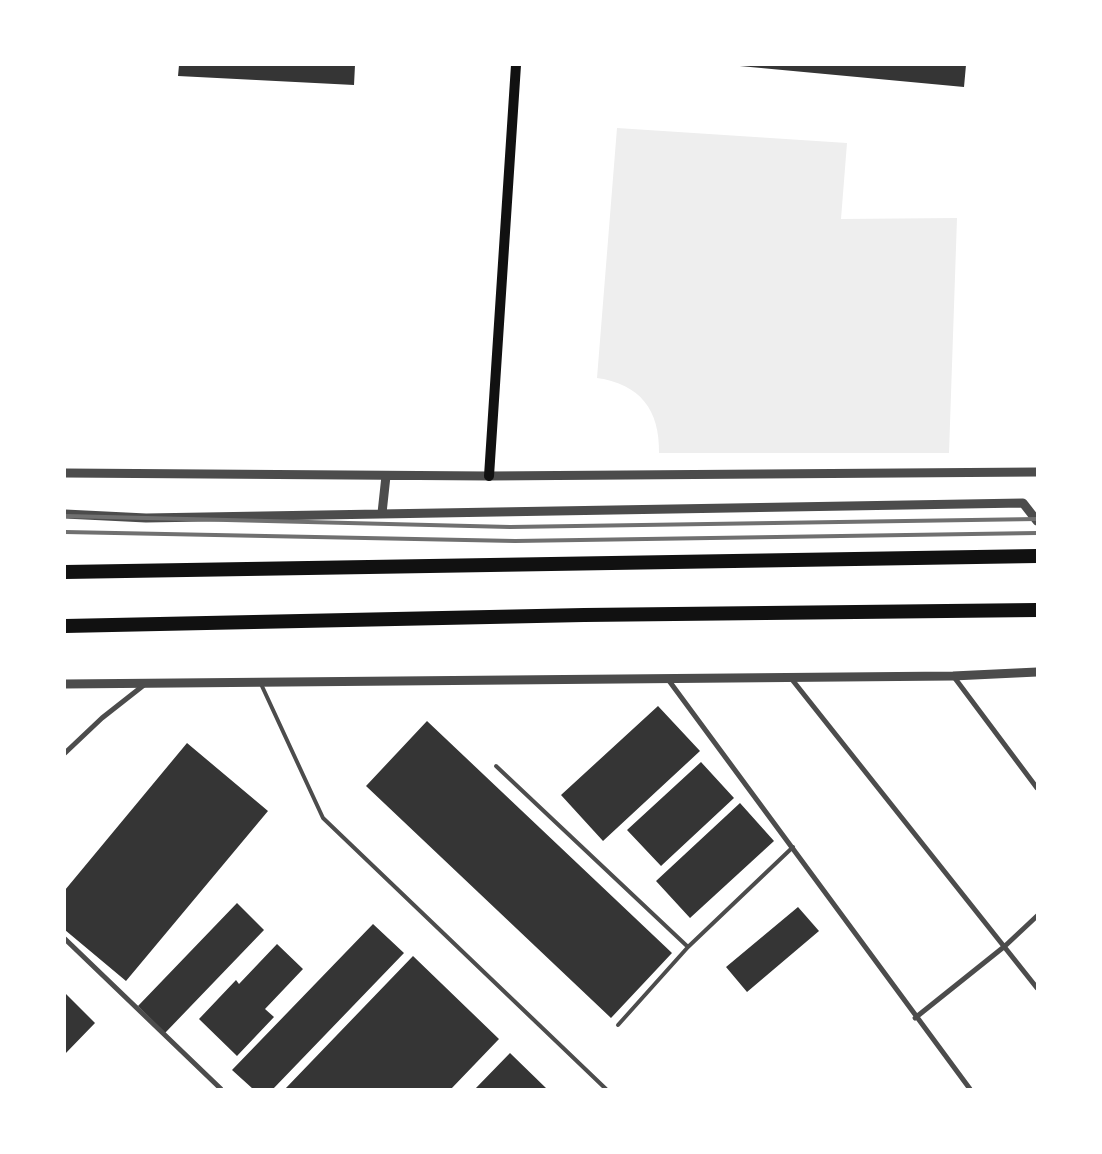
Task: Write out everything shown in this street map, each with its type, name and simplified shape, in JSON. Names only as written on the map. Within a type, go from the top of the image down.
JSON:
[{"type":"highway","points":[[65,572],[1037,556]]},
{"type":"highway","points":[[65,626],[1037,610]]},
{"type":"main road","points":[[489,476],[516,65]]},
{"type":"street","points":[[65,473],[489,476],[1037,472]]},
{"type":"street","points":[[382,513],[386,476]]},
{"type":"street","points":[[65,514],[146,518],[1023,503],[1037,521]]},
{"type":"street","points":[[65,684],[666,677],[953,676],[1037,672]]},
{"type":"street","points":[[953,676],[1037,788]]},
{"type":"street","points":[[666,677],[793,846],[915,1018],[970,1089]]},
{"type":"street","points":[[790,677],[1037,988]]},
{"type":"street","points":[[65,753],[102,718],[147,683]]},
{"type":"street","points":[[915,1018],[1005,946],[1037,916]]},
{"type":"street","points":[[65,940],[221,1089]]},
{"type":"lane","points":[[260,682],[323,818],[606,1089]]},
{"type":"lane","points":[[496,766],[688,948]]},
{"type":"lane","points":[[618,1025],[688,948],[793,846]]},
{"type":"shaded area","points":[[617,128],[847,143],[841,219],[957,218],[949,453],[659,453],[656,424],[644,402],[636,393],[625,386],[597,378]]},
{"type":"building","points":[[179,65],[355,65],[354,85],[178,76]]},
{"type":"building","points":[[729,65],[966,65],[964,87]]},
{"type":"building","points":[[658,706],[700,751],[603,841],[561,795]]},
{"type":"building","points":[[427,721],[672,953],[611,1018],[366,786]]},
{"type":"building","points":[[187,743],[268,811],[126,981],[65,930],[65,890]]},
{"type":"building","points":[[701,762],[734,798],[661,866],[627,830]]},
{"type":"building","points":[[740,803],[774,841],[690,918],[656,881]]},
{"type":"building","points":[[237,903],[264,930],[165,1033],[138,1006]]},
{"type":"building","points":[[798,907],[819,931],[747,992],[726,967]]},
{"type":"building","points":[[373,924],[404,953],[273,1089],[253,1089],[232,1070]]},
{"type":"building","points":[[277,944],[303,969],[265,1009],[274,1017],[237,1056],[199,1019],[236,980],[239,984]]},
{"type":"building","points":[[413,956],[499,1039],[451,1089],[285,1089]]},
{"type":"building","points":[[65,993],[95,1023],[65,1054]]},
{"type":"building","points":[[510,1053],[547,1089],[475,1089]]},
{"type":"railway","points":[[65,516],[510,527],[1037,519]]},
{"type":"railway","points":[[65,532],[515,541],[1037,533]]}]
